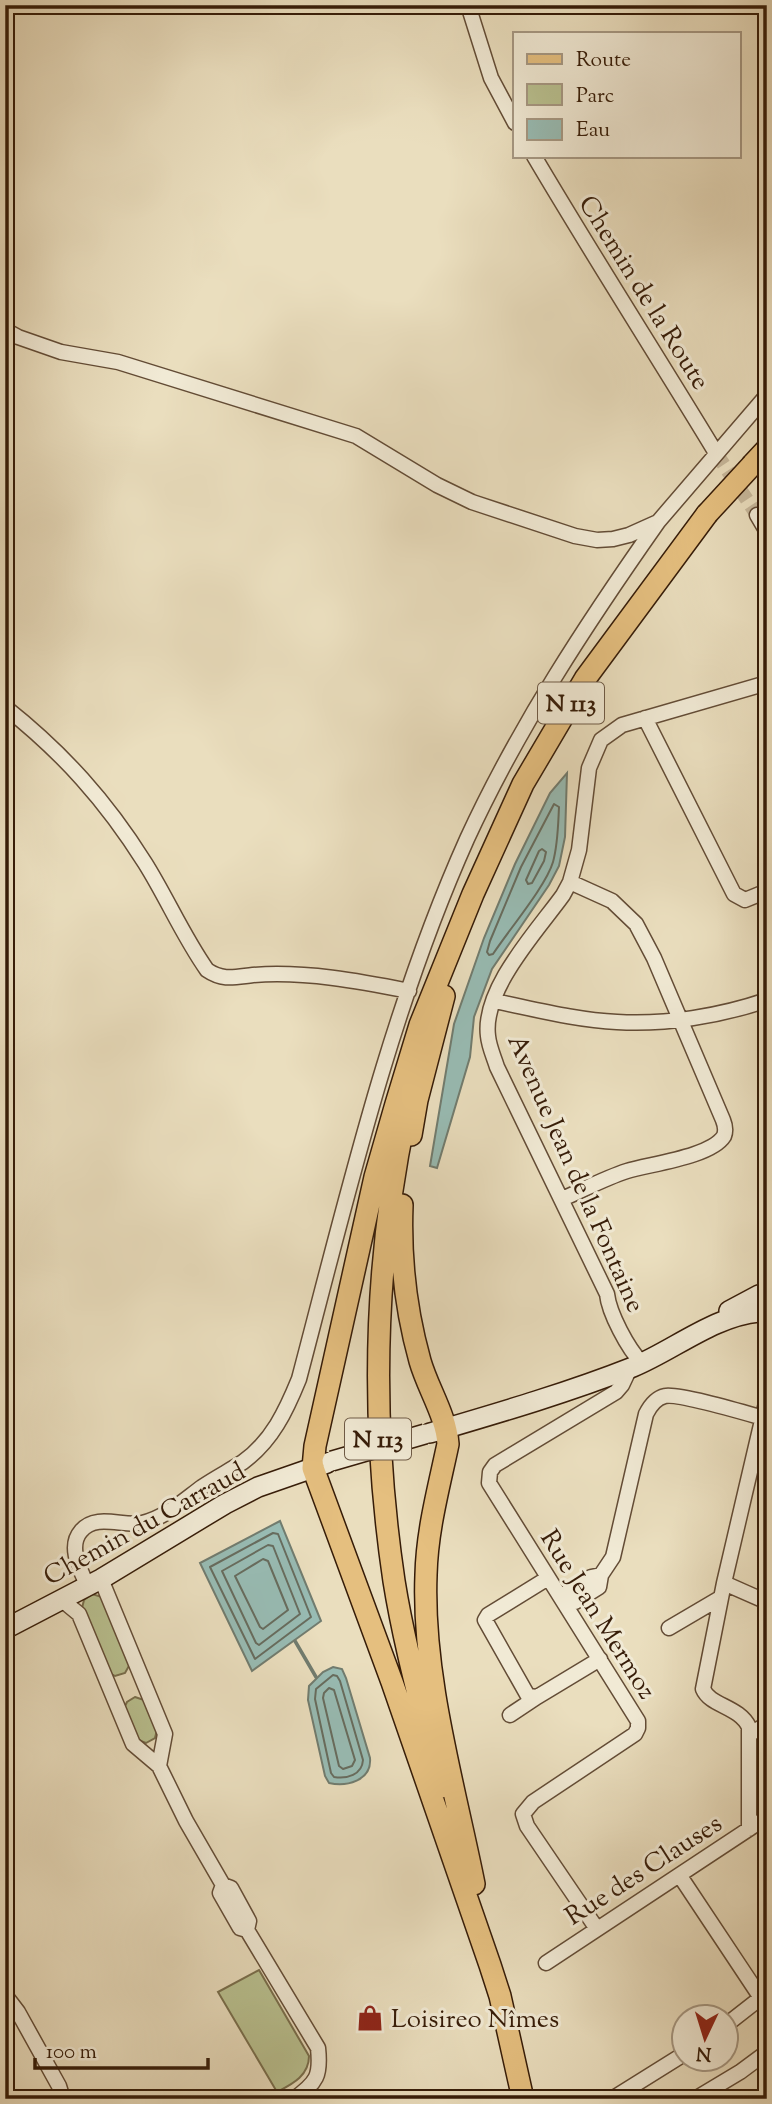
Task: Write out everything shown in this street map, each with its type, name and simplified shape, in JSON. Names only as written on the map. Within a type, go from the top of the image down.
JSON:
[{"type":"main road","name":"N 113","points":[[523,2099],[500,1996],[442,1790],[399,1609],[386,1515],[378,1437],[377,1387],[381,1293],[399,1145],[428,1023],[466,911],[523,785],[585,679],[707,514],[760,456]]},
{"type":"main road","points":[[466,911],[417,1100],[402,1200],[405,1289],[412,1329],[432,1396],[447,1428],[448,1444],[427,1553],[426,1634],[447,1758],[490,1965]]},
{"type":"main road","points":[[466,911],[420,1025],[375,1177],[315,1446],[490,1965]]},
{"type":"main road","name":"N 113","points":[[500,1996],[512,2024],[533,2099]]},
{"type":"street","points":[[468,5],[491,78],[513,119]]},
{"type":"street","name":"Chemin de la Route","points":[[535,158],[716,453]]},
{"type":"street","points":[[5,330],[61,352],[118,362],[356,436],[437,485],[472,502],[575,536],[597,540],[613,539],[658,523]]},
{"type":"street","points":[[159,1766],[164,1734],[94,1583],[75,1552],[78,1536],[94,1523],[140,1524],[164,1515],[255,1452],[284,1415],[299,1379],[369,1115],[409,991],[452,875],[505,762],[586,627],[658,523],[767,395]]},
{"type":"street","points":[[757,515],[767,532]]},
{"type":"street","name":"Avenue Jean de la Fontaine","points":[[636,1365],[636,1357],[608,1304],[607,1294],[497,1067],[490,1047],[488,1023],[494,1001],[515,958],[570,883],[582,833],[593,755],[601,740],[613,729],[767,682]]},
{"type":"street","points":[[5,707],[44,738],[106,804],[146,864],[207,970],[216,977],[275,975],[321,978],[365,982],[409,991]]},
{"type":"street","points":[[645,718],[734,894],[745,900],[767,891]]},
{"type":"street","points":[[562,1199],[624,1172],[687,1157],[717,1142],[724,1135],[723,1120],[654,958],[636,924],[612,901],[570,883]]},
{"type":"street","points":[[494,1001],[616,1022],[647,1023],[732,1011],[767,1000]]},
{"type":"street","name":"Chemin du Carraud","points":[[5,1629],[94,1583],[258,1487],[323,1464],[547,1397],[636,1365],[726,1312],[764,1308]]},
{"type":"street","name":"Rue Jean Mermoz","points":[[597,1928],[523,1818],[525,1810],[533,1802],[637,1731],[638,1721],[565,1601],[490,1488],[490,1472],[503,1459],[615,1392],[636,1365]]},
{"type":"street","points":[[565,1601],[575,1602],[599,1587],[603,1573],[615,1552],[646,1414],[654,1401],[662,1396],[679,1397],[764,1418]]},
{"type":"street","points":[[749,1829],[749,1727],[743,1717],[703,1692],[720,1598],[767,1399]]},
{"type":"street","points":[[537,1697],[528,1696],[485,1620],[488,1615],[548,1578]]},
{"type":"street","points":[[724,1583],[767,1602]]},
{"type":"street","points":[[669,1628],[720,1598]]},
{"type":"street","points":[[62,1600],[79,1614],[133,1744],[159,1766],[186,1821],[223,1885],[231,1888],[250,1921],[247,1930],[318,2048],[320,2068],[317,2078],[295,2099]]},
{"type":"street","points":[[510,1715],[600,1659]]},
{"type":"street","points":[[750,1734],[767,1724]]},
{"type":"street","name":"Rue des Clauses","points":[[546,1963],[767,1817]]},
{"type":"street","points":[[680,1876],[764,1995],[740,2014]]},
{"type":"street","points":[[5,1995],[18,2012],[64,2099]]},
{"type":"street","points":[[695,2099],[767,2052]]},
{"type":"street","points":[[612,2099],[670,2063]]},
{"type":"green space","points":[[92,1594],[102,1597],[130,1664],[125,1673],[115,1676],[108,1672],[82,1608],[84,1600]]},
{"type":"green space","points":[[135,1697],[144,1700],[157,1730],[155,1738],[146,1743],[138,1740],[124,1708],[127,1702]]},
{"type":"green space","points":[[259,1970],[309,2056],[303,2074],[277,2092],[218,1992]]},
{"type":"water","points":[[567,773],[565,837],[559,866],[492,969],[474,1017],[470,1057],[437,1168],[430,1166],[454,1024],[484,938],[515,864],[550,793]]},
{"type":"water","points":[[280,1521],[321,1621],[252,1671],[200,1563]]},
{"type":"water","points":[[333,1667],[342,1669],[346,1678],[370,1758],[370,1766],[362,1777],[343,1784],[329,1783],[325,1776],[308,1700],[309,1686],[323,1672]]},
{"type":"waterway","points":[[295,1641],[316,1677]]},
{"type":"tunnel","points":[[716,453],[757,515]]},
{"type":"place","name":"Loisireo Nîmes","points":[[370,2018]]}]
